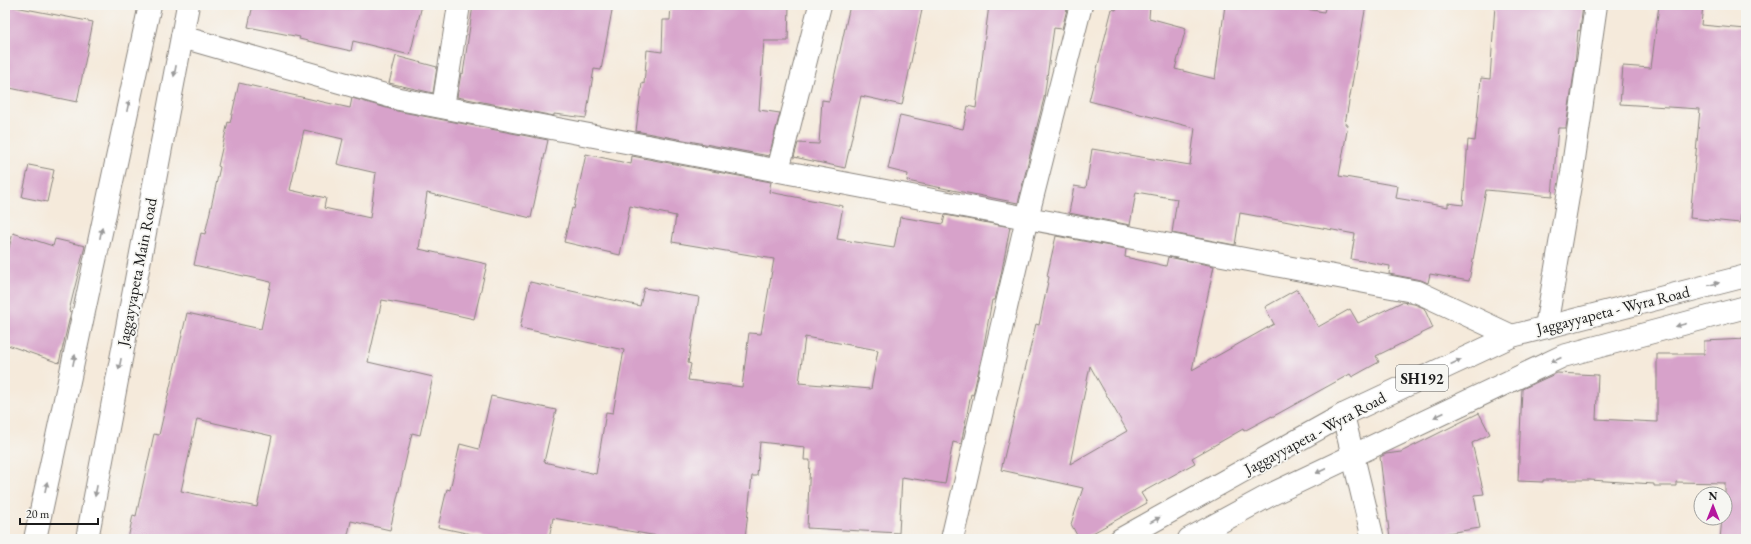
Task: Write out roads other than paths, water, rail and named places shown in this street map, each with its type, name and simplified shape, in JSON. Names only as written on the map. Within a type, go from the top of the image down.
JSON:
[{"type":"street","points":[[35,539],[150,5]]},
{"type":"street","name":"Jaggayyapeta Main Road","points":[[87,539],[188,5]]},
{"type":"street","points":[[443,107],[459,5]]},
{"type":"street","points":[[778,170],[820,5]]},
{"type":"street","points":[[952,539],[1027,218],[1081,5]]},
{"type":"street","points":[[1546,327],[1572,173],[1596,5]]},
{"type":"street","points":[[182,38],[399,98],[1418,292],[1512,336]]},
{"type":"street","name":"Jaggayyapeta - Wyra Road","points":[[1121,539],[1343,415],[1512,336],[1746,276]]},
{"type":"street","name":"SH192","points":[[1189,539],[1270,495],[1563,356],[1746,307]]},
{"type":"street","points":[[1343,415],[1373,539]]}]
